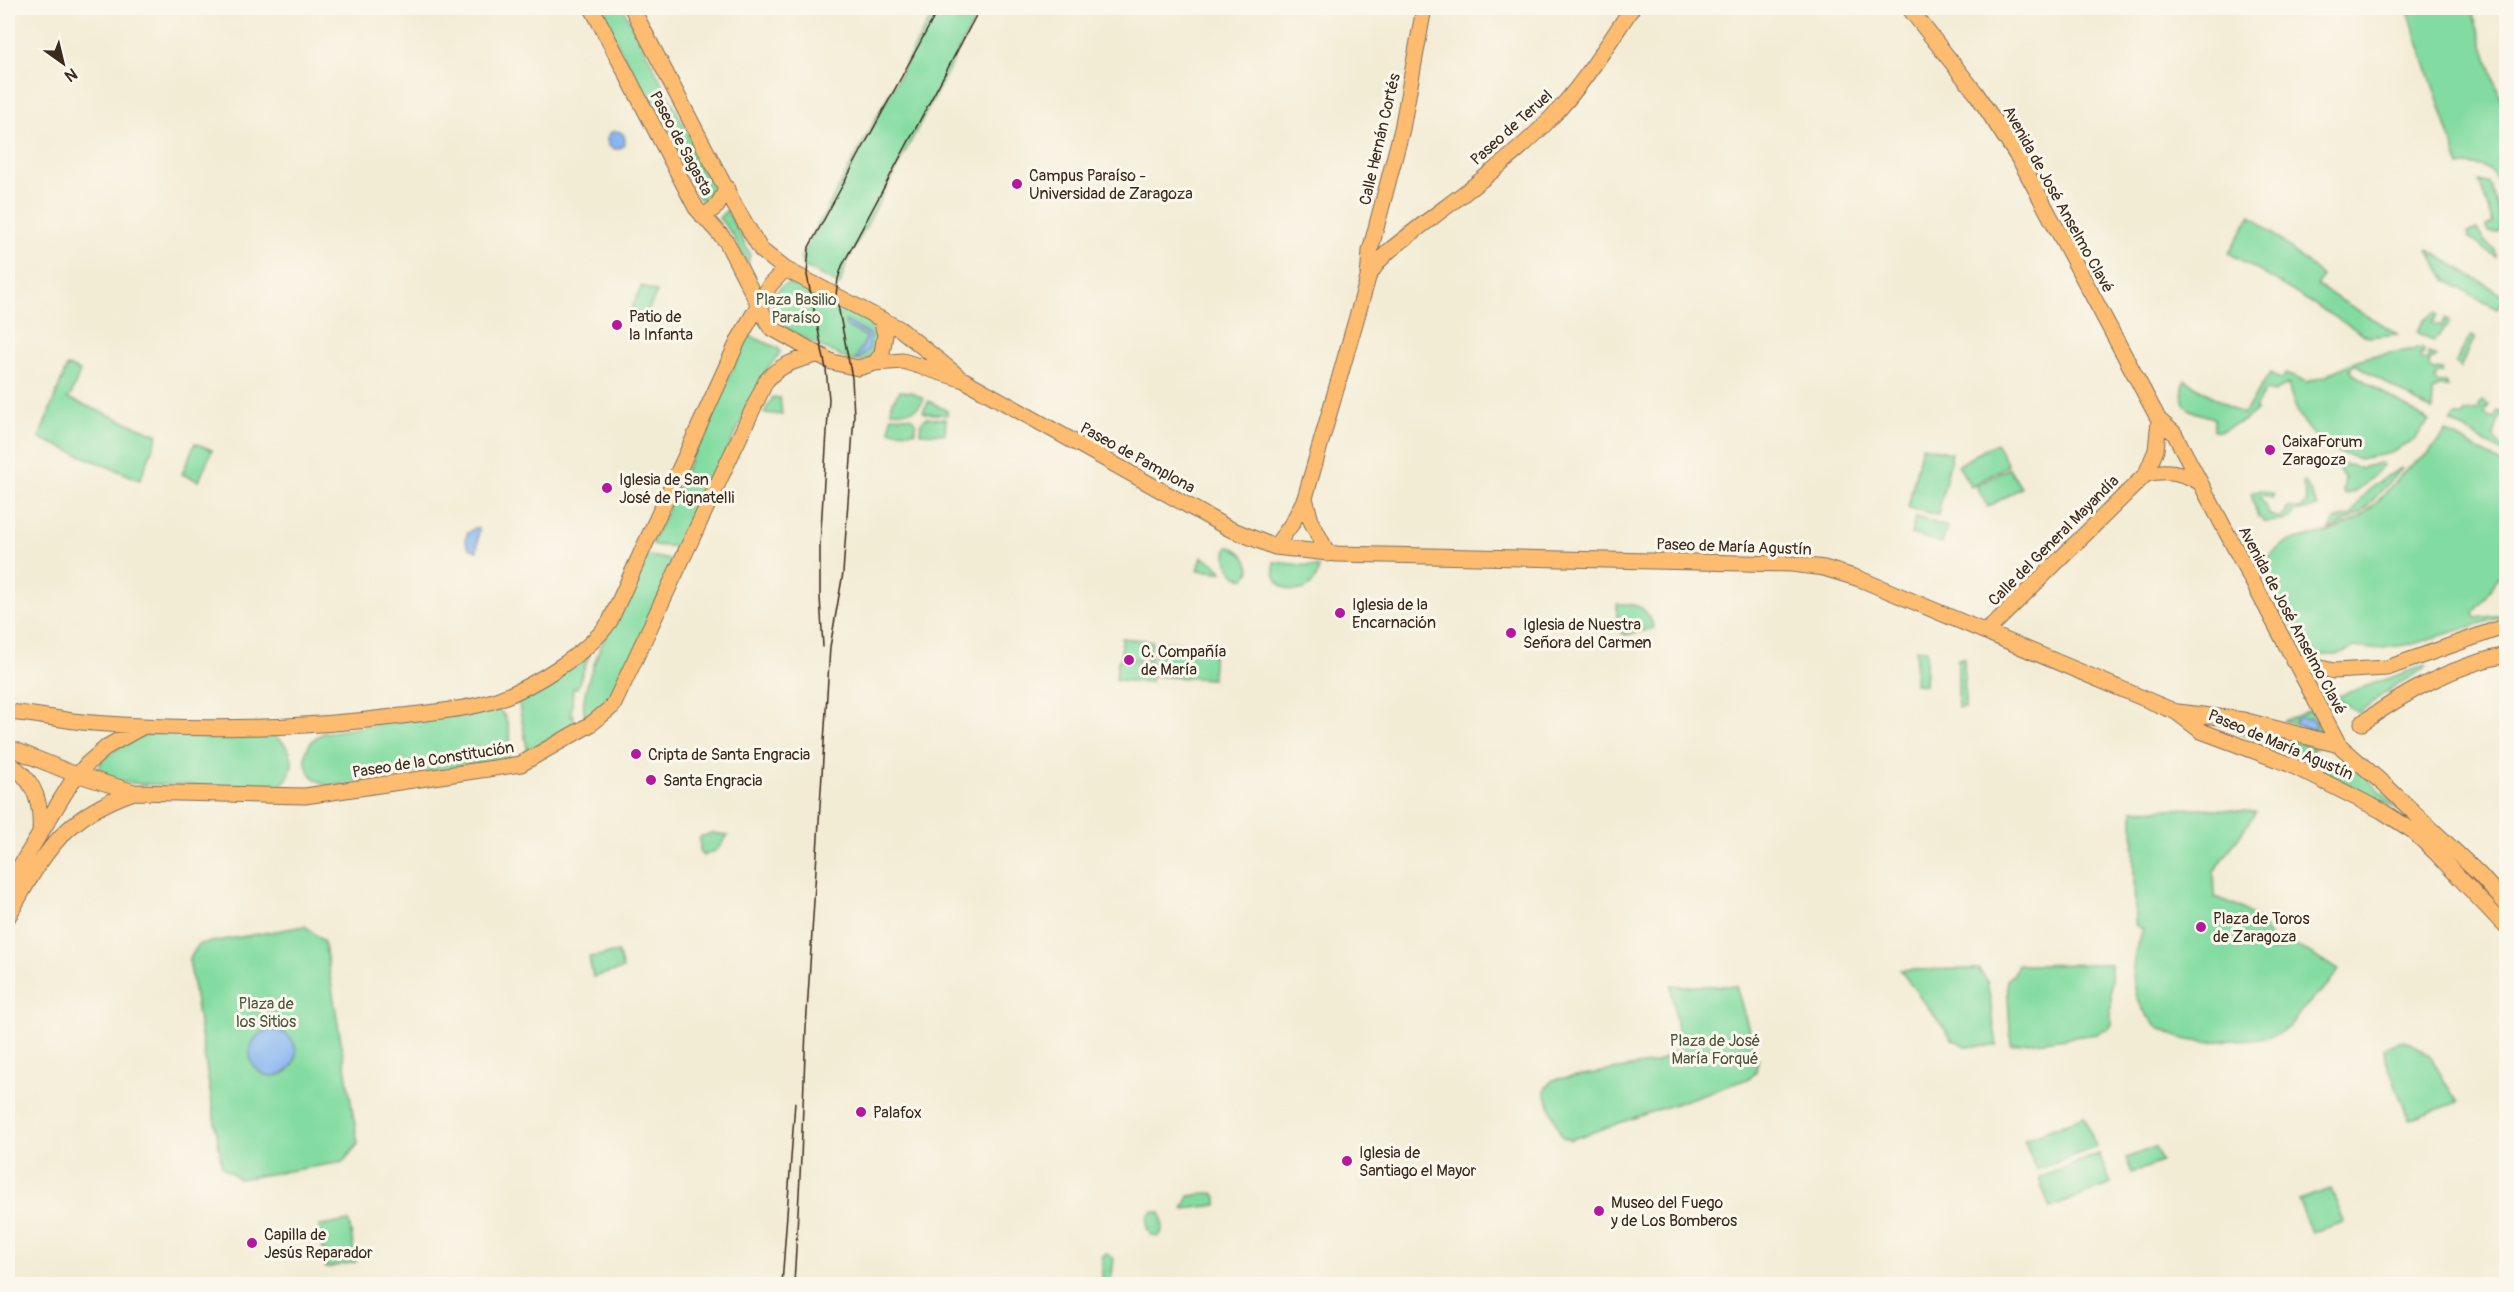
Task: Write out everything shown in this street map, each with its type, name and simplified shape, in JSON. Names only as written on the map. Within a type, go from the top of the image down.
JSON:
[{"type":"main road","name":"Paseo de Sagasta","points":[[592,8],[696,208],[723,236],[757,306]]},
{"type":"main road","name":"Paseo de Sagasta","points":[[632,8],[759,247],[785,269]]},
{"type":"main road","name":"Calle Hernán Cortés","points":[[1368,278],[1370,252],[1408,104],[1424,8]]},
{"type":"main road","name":"Paseo de Teruel","points":[[1389,251],[1501,163],[1550,119],[1586,76],[1632,8]]},
{"type":"main road","name":"Avenida de José Anselmo Clavé","points":[[1909,8],[1976,93],[2021,162],[2159,420],[2174,433],[2339,745]]},
{"type":"main road","points":[[703,217],[717,206],[727,188]]},
{"type":"main road","name":"Calle Hernán Cortés","points":[[1275,547],[1305,498],[1368,278],[1372,269],[1389,251]]},
{"type":"main road","points":[[8,712],[90,723],[142,726],[274,726],[339,723],[427,713],[484,703],[509,695],[573,658],[596,640],[617,609],[651,529],[739,339],[757,306],[770,285],[785,269],[880,319],[884,327],[885,341],[882,353],[875,363],[850,368],[817,355],[772,329],[757,306]]},
{"type":"main road","name":"Paseo de Pamplona","points":[[880,319],[911,336],[964,381]]},
{"type":"main road","name":"Paseo de la Constitución","points":[[8,747],[78,775],[134,792],[305,796],[521,764],[591,724],[610,710],[622,689],[766,381],[784,365],[817,355]]},
{"type":"main road","name":"Paseo de Pamplona","points":[[875,363],[903,361],[964,381],[1240,534],[1275,547],[1299,552]]},
{"type":"main road","points":[[2146,474],[2156,450],[2159,420]]},
{"type":"main road","points":[[2146,474],[2169,471],[2182,473],[2199,482]]},
{"type":"main road","name":"Calle del General Mayandía","points":[[1986,632],[2146,474]]},
{"type":"main road","points":[[1305,498],[1311,521],[1328,554]]},
{"type":"main road","name":"Paseo de María Agustín","points":[[1299,552],[1801,565],[1824,568],[1860,579],[2176,712],[2201,731],[2289,764],[2345,790],[2392,817],[2436,853],[2506,927]]},
{"type":"main road","points":[[2293,661],[2333,671],[2387,668],[2506,626]]},
{"type":"main road","points":[[2362,723],[2432,679],[2463,666],[2506,655]]},
{"type":"main road","points":[[8,707],[28,714]]},
{"type":"main road","name":"Paseo de María Agustín","points":[[2176,712],[2243,720],[2339,745],[2388,787],[2479,874],[2506,904]]},
{"type":"main road","points":[[8,886],[78,775],[99,752],[142,726]]},
{"type":"main road","points":[[8,763],[24,775],[37,794],[41,811],[40,833]]},
{"type":"main road","points":[[8,917],[35,869],[61,834],[92,811],[134,792]]},
{"type":"green space","points":[[599,8],[623,8],[713,181],[716,193],[712,200],[700,199]]},
{"type":"green space","points":[[936,8],[981,8],[845,266],[840,285],[803,266],[801,257]]},
{"type":"green space","points":[[2407,8],[2471,8],[2506,116],[2506,202],[2500,184],[2491,172],[2478,165],[2460,167]]},
{"type":"green space","points":[[2479,181],[2491,187],[2499,215],[2500,230],[2497,233],[2489,232],[2486,227],[2493,223]]},
{"type":"green space","points":[[727,210],[750,254],[748,264],[732,234],[719,218]]},
{"type":"green space","points":[[2251,215],[2322,276],[2317,286],[2398,334],[2368,337],[2229,253]]},
{"type":"green space","points":[[2477,229],[2483,240],[2495,249],[2496,257],[2468,237],[2467,233]]},
{"type":"green space","points":[[2427,249],[2505,296],[2497,309],[2447,281]]},
{"type":"green space","name":"Plaza Basilio Paraíso","points":[[787,284],[805,287],[869,321],[877,336],[876,347],[870,357],[865,360],[850,361],[779,325],[773,314],[772,302],[776,292]]},
{"type":"green space","points":[[642,286],[657,292],[642,323],[628,316]]},
{"type":"green space","points":[[2436,312],[2439,315],[2432,323],[2441,326],[2446,319],[2450,322],[2434,341],[2417,332],[2424,320]]},
{"type":"green space","points":[[748,335],[778,348],[780,353],[766,371],[680,547],[654,545],[652,543]]},
{"type":"green space","points":[[2471,335],[2475,337],[2460,367],[2455,363]]},
{"type":"green space","points":[[2423,348],[2424,353],[2420,355],[2421,360],[2428,359],[2428,352],[2436,357],[2429,361],[2429,366],[2432,370],[2442,369],[2443,372],[2437,374],[2435,379],[2438,383],[2445,383],[2448,387],[2439,387],[2433,391],[2432,411],[2355,364],[2350,369],[2353,374],[2429,421],[2414,440],[2391,453],[2359,459],[2334,451],[2322,440],[2320,441],[2304,422],[2293,401],[2288,384],[2275,392],[2265,390],[2255,409],[2257,410],[2245,420],[2218,432],[2214,430],[2214,419],[2190,410],[2183,402],[2185,380],[2243,415],[2270,373],[2282,380],[2285,374],[2307,382],[2371,356]]},
{"type":"green space","points":[[67,366],[80,371],[71,395],[67,398],[158,435],[140,480],[39,438]]},
{"type":"green space","points":[[900,391],[911,392],[924,399],[914,410],[891,411],[892,402]]},
{"type":"green space","points":[[773,397],[780,398],[782,415],[764,413]]},
{"type":"green space","points":[[929,401],[947,411],[947,415],[925,413],[923,411]]},
{"type":"green space","points":[[2482,401],[2489,405],[2485,411],[2487,416],[2494,418],[2498,411],[2505,414],[2499,419],[2493,438],[2506,451],[2506,455],[2451,422],[2454,416],[2464,416],[2465,412],[2479,410]]},
{"type":"green space","points":[[891,416],[911,417],[916,423],[915,432],[890,431]]},
{"type":"green space","points":[[926,418],[946,419],[945,434],[920,433],[921,423]]},
{"type":"green space","points":[[2446,431],[2506,466],[2506,567],[2474,613],[2476,618],[2503,615],[2506,611],[2506,616],[2413,644],[2373,649],[2353,647],[2337,655],[2319,655],[2298,637],[2259,563],[2287,542],[2330,532],[2358,519],[2378,501],[2409,466],[2423,458],[2437,444]]},
{"type":"green space","points":[[195,443],[212,450],[199,481],[182,474]]},
{"type":"green space","points":[[1996,443],[2008,465],[1971,487],[1958,465]]},
{"type":"green space","points":[[1922,446],[1952,453],[1938,515],[1908,508]]},
{"type":"green space","points":[[2339,463],[2361,468],[2380,463],[2383,465],[2362,487],[2346,495],[2343,492],[2345,478],[2337,466]]},
{"type":"green space","points":[[2009,468],[2021,488],[1988,507],[1976,486]]},
{"type":"green space","points":[[2402,468],[2361,513],[2329,531],[2335,520],[2352,515],[2361,499],[2372,487]]},
{"type":"green space","points":[[2305,482],[2318,507],[2294,512],[2292,517],[2283,521],[2264,522],[2258,518],[2251,493],[2261,490],[2274,494],[2272,498],[2263,495],[2260,497],[2270,515],[2279,518],[2286,513],[2287,507],[2299,509],[2307,502],[2303,484]]},
{"type":"green space","points":[[1916,517],[1947,527],[1942,543],[1911,534]]},
{"type":"green space","points":[[1228,547],[1239,551],[1248,562],[1250,570],[1245,578],[1240,579],[1240,576],[1236,576],[1229,566],[1226,559]]},
{"type":"green space","points":[[648,556],[675,560],[628,668],[604,705],[592,717],[586,716],[584,704],[594,664],[642,559]]},
{"type":"green space","points":[[1202,557],[1216,564],[1222,572],[1198,570]]},
{"type":"green space","points":[[1274,562],[1319,567],[1316,578],[1310,586],[1302,590],[1293,590],[1285,588],[1278,582],[1274,573]]},
{"type":"green space","points":[[1617,604],[1631,604],[1641,608],[1648,615],[1654,628],[1625,635],[1617,630]]},
{"type":"green space","points":[[1122,638],[1152,641],[1151,660],[1121,658]]},
{"type":"green space","points":[[1156,642],[1214,645],[1212,679],[1154,676]]},
{"type":"green space","points":[[1916,649],[1927,649],[1925,685],[1915,684]]},
{"type":"green space","points":[[590,653],[577,688],[573,688],[571,716],[574,715],[573,728],[528,753],[518,699]]},
{"type":"green space","points":[[1964,658],[1965,708],[1958,708],[1958,659]]},
{"type":"green space","points":[[1118,660],[1153,663],[1151,682],[1116,680]]},
{"type":"green space","points":[[2426,665],[2427,667],[2393,687],[2358,713],[2336,697]]},
{"type":"green space","points":[[489,707],[500,711],[505,718],[510,736],[507,759],[331,786],[321,783],[308,770],[306,753],[309,745],[324,733]]},
{"type":"green space","points":[[2311,710],[2326,737],[2284,721]],"holes":[[[2309,718],[2316,723],[2314,731],[2295,725]]]},
{"type":"green space","points":[[2241,730],[2273,734],[2316,748],[2298,752],[2288,751],[2240,734]]},
{"type":"green space","points":[[177,731],[271,735],[286,746],[292,761],[291,769],[283,783],[275,788],[141,784],[112,780],[104,776],[100,770],[100,764],[105,758],[131,741],[148,735]]},
{"type":"green space","points":[[2339,759],[2355,767],[2400,810],[2321,771]]},
{"type":"green space","name":"Plaza de Toros de Zaragoza","points":[[2201,808],[2256,812],[2214,872],[2215,897],[2244,910],[2260,922],[2271,939],[2274,950],[2293,944],[2339,970],[2290,1026],[2275,1035],[2206,1042],[2181,1038],[2164,1030],[2152,1020],[2142,1008],[2136,994],[2133,978],[2134,962],[2143,930],[2135,924],[2133,810]]},
{"type":"green space","points":[[712,833],[728,835],[717,850],[703,856],[700,852],[700,837]]},
{"type":"green space","name":"Plaza de los Sitios","points":[[305,926],[323,941],[325,946],[358,1144],[343,1162],[239,1179],[222,1166],[189,959],[199,944]]},
{"type":"green space","points":[[618,952],[623,969],[593,977],[589,957]]},
{"type":"green space","points":[[2111,964],[2111,1024],[2108,1029],[2097,1034],[2011,1045],[2007,980],[2013,975],[2018,965]]},
{"type":"green space","points":[[1978,969],[1987,980],[1997,1046],[1966,1046],[1952,1039],[1900,970]]},
{"type":"green space","name":"Plaza de José María Forqué","points":[[1671,986],[1736,986],[1758,1060],[1756,1072],[1750,1078],[1570,1140],[1561,1136],[1545,1093],[1546,1087],[1553,1080],[1655,1063],[1671,1055],[1677,1048],[1678,1037]]},
{"type":"green space","points":[[2403,1041],[2423,1050],[2436,1066],[2458,1102],[2409,1120],[2385,1058],[2384,1047]]},
{"type":"green space","points":[[2084,1116],[2096,1147],[2036,1170],[2024,1140]]},
{"type":"green space","points":[[2155,1147],[2161,1162],[2132,1173],[2126,1158]]},
{"type":"green space","points":[[2099,1154],[2111,1184],[2050,1208],[2039,1178]]},
{"type":"green space","points":[[2331,1189],[2344,1222],[2312,1232],[2298,1200]]},
{"type":"green space","points":[[1213,1193],[1217,1197],[1217,1205],[1183,1209],[1189,1196]]},
{"type":"green space","points":[[1152,1212],[1159,1212],[1162,1218],[1163,1225],[1158,1237],[1151,1235],[1147,1228],[1148,1216]]},
{"type":"green space","points":[[349,1221],[356,1262],[326,1268],[319,1226]]},
{"type":"green space","points":[[1106,1253],[1114,1259],[1109,1283],[1102,1281],[1102,1257]]},
{"type":"water","points":[[612,131],[620,131],[625,136],[623,147],[612,149],[607,144],[607,136]]},
{"type":"water","points":[[845,321],[871,335],[869,350],[857,360],[855,360],[867,337],[846,326]]},
{"type":"water","points":[[479,528],[477,551],[466,543],[467,534]]},
{"type":"water","points":[[2301,717],[2313,720],[2317,730],[2295,725],[2295,720]]},
{"type":"water","points":[[278,1030],[290,1036],[295,1044],[295,1062],[290,1070],[282,1075],[268,1076],[260,1073],[253,1066],[250,1048],[253,1040],[260,1033]]},
{"type":"tram line","points":[[823,647],[820,546],[829,399],[826,369],[807,275],[809,247],[939,8]]},
{"type":"tram line","points":[[794,1284],[806,1028],[830,647],[843,573],[854,416],[852,378],[836,295],[838,279],[842,266],[980,8]]},
{"type":"tram line","points":[[782,1284],[795,1102]]},
{"type":"place","name":"Campus Paraíso - Universidad de Zaragoza","points":[[1017,184]]},
{"type":"place","name":"Patio de la Infanta","points":[[617,325]]},
{"type":"place","name":"CaixaForum Zaragoza","points":[[2270,450]]},
{"type":"place","name":"Iglesia de San José de Pignatelli","points":[[607,488]]},
{"type":"place","name":"Iglesia de la Encarnación","points":[[1340,613]]},
{"type":"place","name":"Iglesia de Nuestra Señora del Carmen","points":[[1511,633]]},
{"type":"place","name":"C. Compañía de María","points":[[1129,660]]},
{"type":"place","name":"Cripta de Santa Engracia","points":[[636,754]]},
{"type":"place","name":"Santa Engracia","points":[[651,780]]},
{"type":"place","name":"Plaza de Toros de Zaragoza","points":[[2201,927]]},
{"type":"place","name":"Palafox","points":[[861,1112]]},
{"type":"place","name":"Iglesia de Santiago el Mayor","points":[[1347,1161]]},
{"type":"place","name":"Museo del Fuego y de Los Bomberos","points":[[1599,1211]]},
{"type":"place","name":"Capilla de Jesús Reparador","points":[[252,1243]]}]
